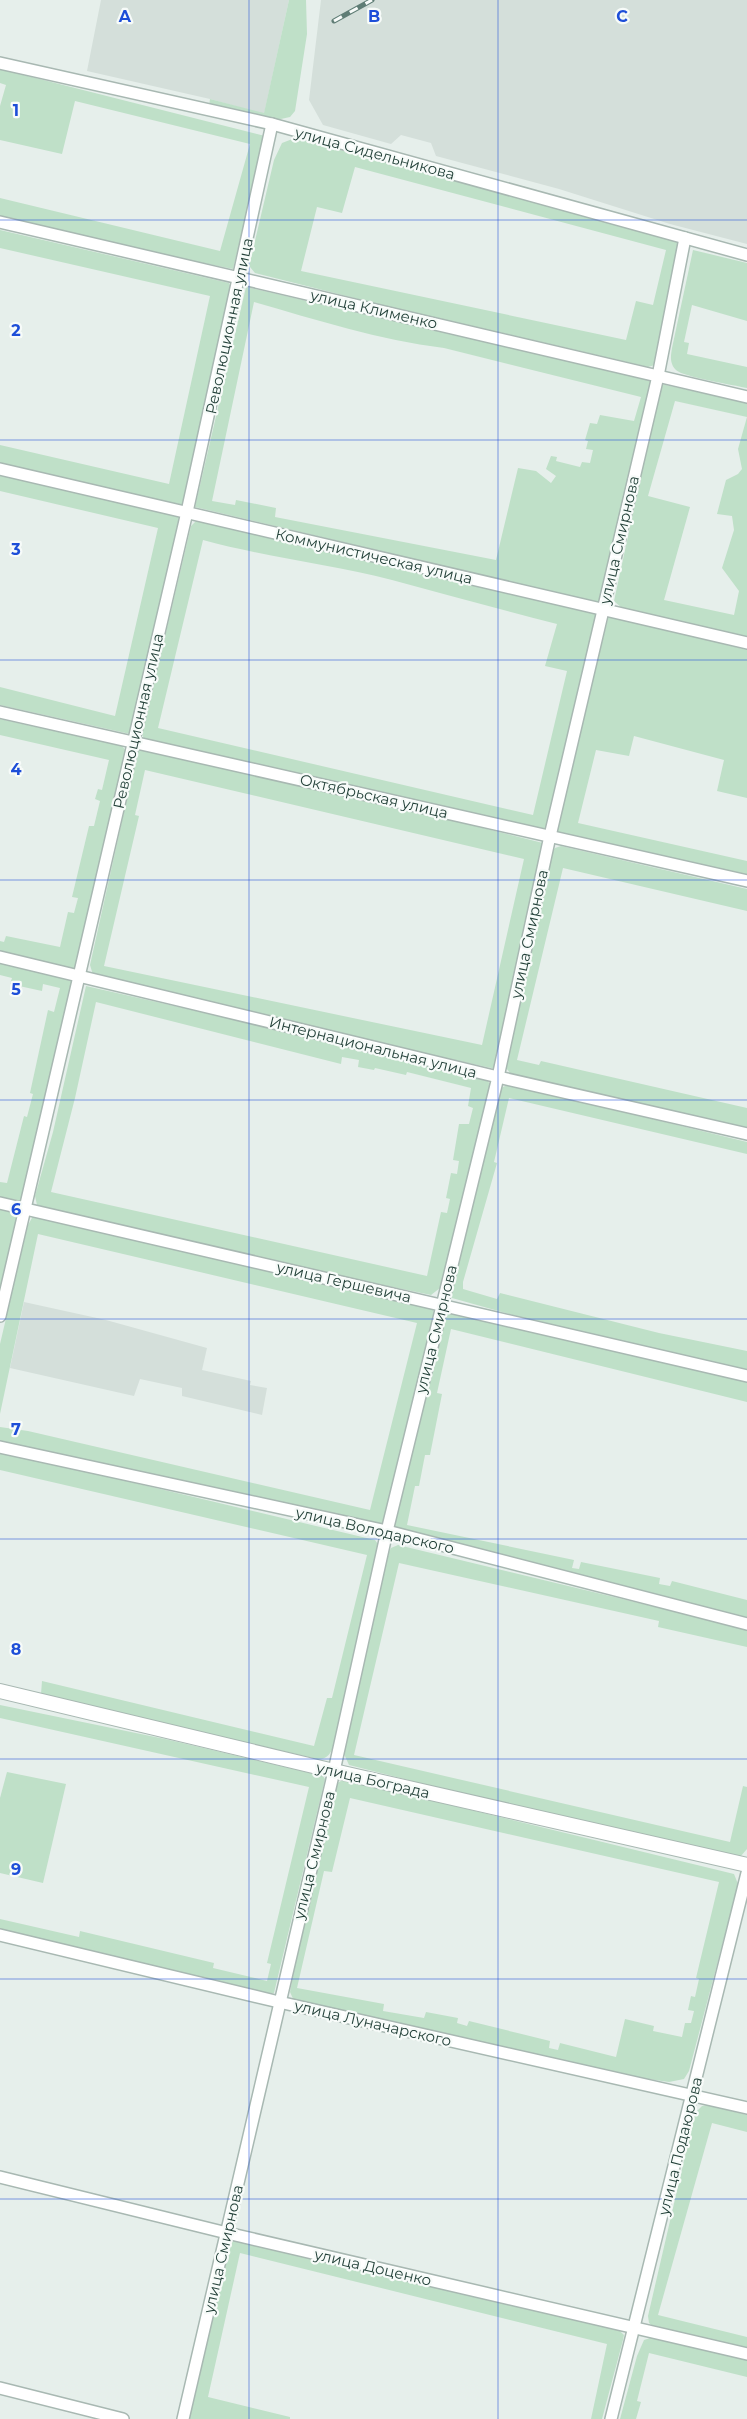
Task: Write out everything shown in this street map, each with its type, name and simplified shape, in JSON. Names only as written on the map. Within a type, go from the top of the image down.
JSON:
[{"type":"street","name":"улица Сидельникова","points":[[0,63],[272,124],[747,255]]},
{"type":"street","name":"Революционная улица","points":[[0,1316],[187,512],[240,278],[272,124]]},
{"type":"street","name":"улица Клименко","points":[[0,222],[747,396]]},
{"type":"street","name":"улица Смирнова","points":[[183,2419],[334,1771],[387,1530],[498,1077],[550,836],[658,376],[685,238]]},
{"type":"street","name":"Коммунистическая улица","points":[[0,469],[747,644]]},
{"type":"street","name":"Октябрьская улица","points":[[0,712],[747,881]]},
{"type":"street","name":"Интернациональная улица","points":[[0,957],[498,1077],[747,1134]]},
{"type":"street","name":"улица Гершевича","points":[[0,1203],[747,1376]]},
{"type":"street","name":"улица Володарского","points":[[0,1446],[387,1530],[747,1624]]},
{"type":"street","name":"улица Бограда","points":[[0,1690],[334,1771],[747,1864]]},
{"type":"street","name":"улица Подаюрова","points":[[612,2419],[747,1873]]},
{"type":"street","name":"улица Луначарского","points":[[0,1935],[279,2002],[747,2108]]},
{"type":"street","name":"улица Доценко","points":[[0,2177],[227,2233],[747,2354]]},
{"type":"street","points":[[0,2388],[123,2419]]},
{"type":"shaded area","points":[[101,0],[289,0],[264,114],[210,99],[87,71]]},
{"type":"shaded area","points":[[321,0],[747,0],[747,244],[670,224],[559,189],[436,156],[431,143],[401,135],[391,144],[323,125],[309,100]]},
{"type":"shaded area","points":[[24,1302],[106,1320],[207,1348],[202,1370],[251,1381],[250,1385],[267,1388],[262,1415],[182,1396],[182,1388],[140,1379],[134,1396],[10,1368]]},
{"type":"green space","points":[[289,0],[306,0],[307,34],[295,111],[290,117],[272,121],[209,106],[210,99],[264,113]]},
{"type":"green space","points":[[0,69],[265,136],[233,269],[90,240],[0,219],[0,198],[220,251],[250,144],[75,101],[62,154],[0,140],[0,106],[6,85],[0,83]]},
{"type":"green space","points":[[295,138],[682,241],[655,365],[648,367],[382,305],[255,273],[250,267],[250,262],[274,160],[282,143]],"holes":[[[355,167],[666,250],[653,305],[636,301],[626,340],[301,271],[317,207],[342,213]]]},
{"type":"green space","points":[[0,230],[229,283],[231,288],[183,505],[0,464],[0,445],[169,484],[210,296],[0,248]]},
{"type":"green space","points":[[693,250],[747,263],[747,321],[692,305],[684,342],[689,343],[687,354],[747,367],[747,388],[709,381],[681,373],[672,365],[672,348]]},
{"type":"green space","points":[[246,287],[654,381],[600,602],[195,507]],"holes":[[[254,302],[372,335],[444,348],[641,397],[634,421],[600,415],[597,424],[590,423],[585,440],[588,441],[586,449],[593,450],[590,463],[582,462],[580,467],[556,461],[557,457],[551,456],[546,469],[556,476],[551,483],[536,471],[518,468],[496,560],[275,517],[276,508],[236,500],[235,505],[212,501]]]},
{"type":"green space","points":[[661,384],[747,403],[747,417],[747,638],[623,609],[614,601]],"holes":[[[675,401],[747,417],[738,449],[742,469],[738,474],[726,480],[717,514],[732,516],[734,530],[722,568],[739,591],[734,615],[664,600],[690,507],[648,496]]]},
{"type":"green space","points":[[0,474],[179,517],[130,734],[0,705],[0,687],[115,716],[158,528],[0,491]]},
{"type":"green space","points":[[197,520],[601,614],[548,832],[144,739],[142,734],[191,526]],"holes":[[[203,540],[369,574],[557,624],[545,666],[567,671],[533,815],[158,728]]]},
{"type":"green space","points":[[609,615],[747,650],[747,798],[717,791],[724,760],[634,736],[629,756],[596,750],[578,823],[747,861],[747,876],[554,833]]},
{"type":"green space","points":[[0,719],[122,746],[126,751],[76,970],[0,952],[0,941],[4,942],[6,936],[60,947],[68,912],[74,913],[78,898],[72,897],[89,826],[94,826],[100,801],[95,799],[98,789],[102,790],[109,760],[0,735]]},
{"type":"green space","points":[[138,749],[431,815],[543,843],[496,1069],[216,1008],[93,975],[90,965]],"holes":[[[145,770],[524,859],[482,1045],[104,966],[139,816],[135,815]]]},
{"type":"green space","points":[[561,846],[747,889],[747,911],[563,868],[517,1060],[539,1065],[541,1061],[747,1108],[747,1129],[511,1074],[506,1068],[550,855],[555,848]]},
{"type":"green space","points":[[0,963],[74,980],[22,1201],[0,1197],[0,1182],[7,1183],[24,1116],[27,1117],[33,1094],[30,1093],[48,1010],[54,1012],[60,988],[43,984],[42,991],[10,984],[12,978],[0,975]]},
{"type":"green space","points":[[86,986],[373,1051],[486,1079],[491,1085],[443,1280],[440,1288],[431,1295],[330,1274],[37,1205],[35,1196],[53,1132]],"holes":[[[96,1002],[341,1064],[342,1057],[359,1060],[358,1067],[374,1070],[375,1068],[406,1075],[407,1072],[471,1088],[468,1106],[473,1108],[469,1124],[459,1124],[453,1160],[459,1161],[457,1174],[451,1173],[446,1198],[450,1199],[447,1213],[441,1212],[427,1276],[51,1192],[75,1098]]]},
{"type":"green space","points":[[509,1084],[747,1142],[747,1154],[509,1098],[494,1162],[497,1163],[463,1282],[463,1289],[497,1299],[500,1293],[659,1333],[747,1351],[747,1372],[523,1318],[452,1298],[450,1295],[501,1088]]},
{"type":"green space","points":[[0,1209],[20,1214],[0,1299]]},
{"type":"green space","points":[[33,1216],[432,1307],[436,1317],[387,1526],[0,1442],[0,1427],[28,1431],[370,1510],[417,1323],[38,1234],[0,1414],[0,1344],[28,1225]]},
{"type":"green space","points":[[447,1311],[747,1381],[747,1402],[451,1329],[437,1393],[442,1394],[430,1455],[425,1455],[419,1486],[415,1486],[407,1525],[574,1560],[572,1568],[579,1569],[581,1562],[660,1578],[659,1584],[670,1586],[672,1581],[747,1600],[747,1620],[393,1531]]},
{"type":"green space","points":[[0,1451],[375,1540],[380,1547],[333,1748],[329,1755],[325,1758],[317,1759],[41,1694],[42,1681],[314,1746],[327,1698],[332,1698],[367,1555],[0,1470]]},
{"type":"green space","points":[[398,1545],[747,1629],[747,1647],[658,1627],[659,1621],[399,1563],[354,1755],[730,1842],[743,1786],[747,1787],[747,1849],[740,1857],[444,1789],[349,1765],[344,1754],[389,1552],[391,1548]]},
{"type":"green space","points":[[0,1705],[165,1739],[323,1776],[325,1779],[274,1993],[268,1995],[0,1931],[0,1919],[79,1937],[80,1931],[214,1963],[213,1968],[267,1981],[271,1964],[267,1963],[309,1787],[0,1718]]},
{"type":"green space","points":[[7,1772],[66,1784],[43,1883],[0,1873],[0,1798]]},
{"type":"green space","points":[[344,1779],[734,1874],[738,1884],[689,2071],[684,2079],[669,2082],[627,2076],[294,2001],[290,1992],[304,1917],[336,1784]],"holes":[[[350,1798],[719,1882],[696,1978],[699,1979],[695,1997],[691,1996],[688,2010],[694,2011],[691,2023],[685,2023],[682,2037],[653,2031],[654,2026],[625,2019],[616,2057],[560,2043],[558,2050],[549,2048],[550,2041],[469,2021],[467,2026],[457,2023],[458,2018],[426,2012],[424,2018],[383,2011],[384,2004],[297,1988],[324,1871],[332,1872]]]},
{"type":"green space","points":[[708,2105],[747,2115],[747,2132],[712,2123],[658,2315],[747,2337],[747,2349],[655,2328],[649,2323],[648,2316],[695,2113],[702,2106]]},
{"type":"green space","points":[[234,2240],[619,2330],[624,2335],[602,2419],[591,2419],[607,2344],[240,2253],[208,2397],[290,2417],[290,2419],[189,2419],[229,2245]]},
{"type":"green space","points":[[658,2338],[747,2360],[747,2377],[649,2353],[637,2401],[641,2402],[636,2419],[620,2419],[637,2356],[644,2340]]},
{"type":"railway","points":[[334,21],[372,0]]}]
